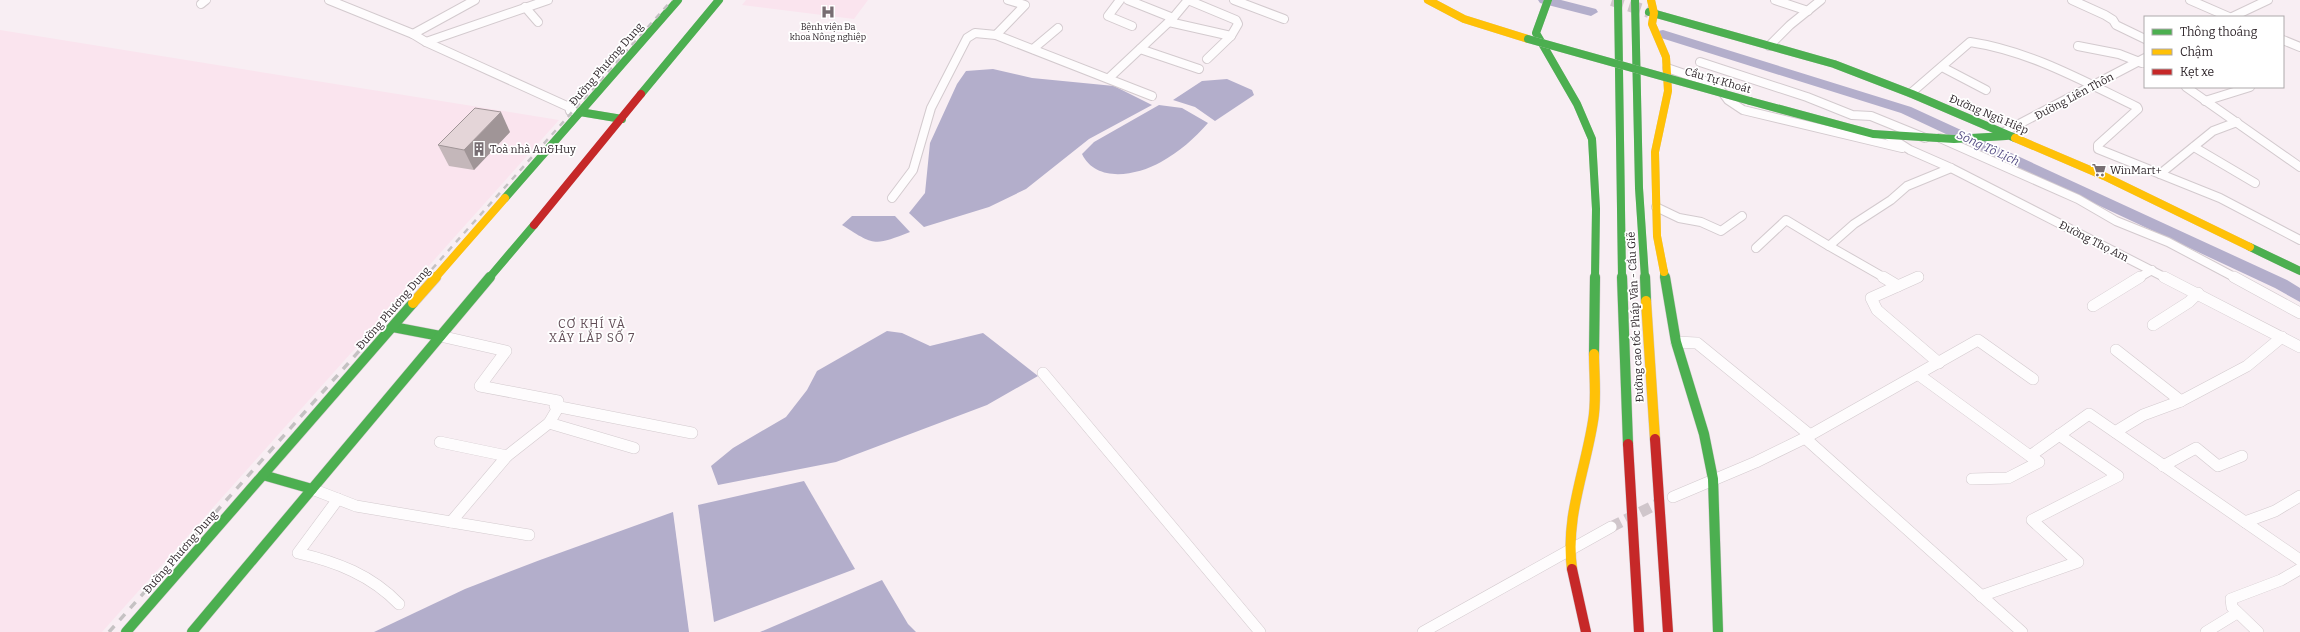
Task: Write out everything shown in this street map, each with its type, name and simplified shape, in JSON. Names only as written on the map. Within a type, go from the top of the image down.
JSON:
[{"type":"main road","name":"Đường Phương Dung","points":[[126,632],[678,0]]},
{"type":"main road","points":[[192,632],[622,119],[719,0]]},
{"type":"main road","name":"Cầu Tự Khoát","points":[[1428,0],[1443,10],[1464,20],[1750,101],[1873,134],[1925,138],[1954,138],[2007,134]]},
{"type":"main road","name":"Đường cao tốc Pháp Vân - Cầu Giẽ","points":[[1618,0],[1619,184],[1633,558],[1639,632]]},
{"type":"main road","name":"Đường cao tốc Pháp Vân - Cầu Giẽ","points":[[1635,0],[1639,188],[1668,632]]},
{"type":"main road","points":[[1547,2],[1536,33],[1577,104],[1592,139],[1596,209],[1593,420],[1572,518],[1568,552],[1586,632]]},
{"type":"main road","points":[[1651,9],[1652,24],[1666,57],[1668,92],[1656,152],[1657,236],[1676,342],[1704,434],[1713,479],[1718,632]]},
{"type":"main road","name":"Đường Ngũ Hiệp","points":[[1651,9],[1683,24],[1807,56],[1911,93],[2104,176],[2300,271]]},
{"type":"main road","points":[[580,112],[622,119]]},
{"type":"main road","points":[[393,327],[440,336]]},
{"type":"main road","points":[[263,475],[312,489]]},
{"type":"street","points":[[331,0],[413,34],[426,42],[569,107],[570,111],[580,112]]},
{"type":"street","points":[[426,42],[548,0]]},
{"type":"street","points":[[996,35],[1025,5],[1008,0]]},
{"type":"street","points":[[1120,0],[1108,16],[1132,26]]},
{"type":"street","points":[[1128,0],[1171,20],[1231,36]]},
{"type":"street","points":[[1109,78],[1171,20],[1188,0],[1236,20],[1238,24],[1231,36],[1207,59]]},
{"type":"street","points":[[1234,0],[1284,19]]},
{"type":"street","points":[[1775,0],[1808,11]]},
{"type":"street","points":[[1769,46],[1821,0]]},
{"type":"street","points":[[2072,0],[2105,15],[2113,20],[2116,25],[2144,39]]},
{"type":"street","points":[[2190,0],[2229,16]]},
{"type":"street","points":[[2233,16],[2268,0]]},
{"type":"street","points":[[413,34],[468,1]]},
{"type":"street","points":[[524,7],[538,22]]},
{"type":"street","points":[[1033,49],[1058,28]]},
{"type":"street","points":[[892,198],[913,170],[931,108],[967,38],[975,33],[996,35],[1152,96]]},
{"type":"street","points":[[2284,40],[2300,48]]},
{"type":"street","points":[[1911,93],[1942,68],[1968,43],[1974,42],[2041,61],[2131,103],[2138,109],[2098,146],[2098,149],[2220,198],[2300,240]]},
{"type":"street","points":[[2078,46],[2119,54],[2143,61]]},
{"type":"street","points":[[1140,49],[1199,68]]},
{"type":"street","name":"Đường Liên Thôn","points":[[2007,134],[2094,85],[2143,61]]},
{"type":"street","points":[[1700,62],[1808,97],[1852,115],[1871,116],[1925,138]]},
{"type":"street","points":[[1667,68],[1717,85],[1728,100],[1743,110],[1910,150]]},
{"type":"street","points":[[1942,68],[1986,90]]},
{"type":"street","points":[[2187,88],[2300,167]]},
{"type":"street","points":[[2205,101],[2247,88]]},
{"type":"street","points":[[2160,174],[2213,131],[2237,122]]},
{"type":"street","name":"Đường Thọ Am","points":[[1888,136],[1910,150],[1951,168],[2198,293],[2300,347]]},
{"type":"street","points":[[1940,138],[2078,199],[2116,221],[2168,242],[2300,313]]},
{"type":"street","points":[[2194,147],[2255,183]]},
{"type":"street","points":[[1829,246],[1854,224],[1891,200],[1907,186],[1951,168]]},
{"type":"street","points":[[1656,207],[1679,218],[1701,222],[1721,231],[1742,216]]},
{"type":"street","points":[[1756,248],[1786,220],[1898,286]]},
{"type":"street","points":[[2093,306],[2152,270]]},
{"type":"street","points":[[1919,277],[1871,298],[1877,310],[1939,364]]},
{"type":"street","points":[[2153,325],[2189,302],[2198,293]]},
{"type":"street","points":[[440,336],[506,350],[480,386],[558,401],[556,406],[692,433]]},
{"type":"street","points":[[2115,432],[2143,415],[2181,401],[2247,366],[2282,337]]},
{"type":"street","points":[[1673,497],[1756,462],[1808,437],[1939,364],[1978,340],[2033,379]]},
{"type":"street","points":[[1676,342],[1697,343],[1808,437],[2022,632]]},
{"type":"street","points":[[2116,350],[2181,401]]},
{"type":"street","points":[[1043,373],[1260,632]]},
{"type":"street","points":[[1919,375],[2039,462],[2008,478],[1972,479]]},
{"type":"street","points":[[451,522],[507,456],[549,423],[559,406]]},
{"type":"street","points":[[2030,456],[2089,414],[2300,560]]},
{"type":"street","points":[[549,423],[634,448]]},
{"type":"street","points":[[1981,596],[2078,562],[2032,520],[2118,476],[2059,435]]},
{"type":"street","points":[[440,442],[507,456]]},
{"type":"street","points":[[2163,466],[2196,448],[2218,466],[2242,456]]},
{"type":"street","points":[[312,489],[356,506],[529,535]]},
{"type":"street","points":[[2245,522],[2274,511],[2300,496]]},
{"type":"street","points":[[338,499],[298,553],[323,558],[354,570],[387,590],[399,604]]},
{"type":"street","points":[[1423,632],[1611,527]]},
{"type":"street","points":[[2258,632],[2230,605],[2231,599],[2281,580],[2300,569]]},
{"type":"street","points":[[2206,632],[2237,613]]},
{"type":"shaded area","name":"Bệnh viện Đa khoa Nông nghiệp","points":[[746,0],[868,0],[854,19],[742,5]]},
{"type":"shaded area","points":[[0,30],[559,120],[102,632],[0,632]]},
{"type":"shaded area","points":[[993,69],[1032,78],[1114,86],[1152,105],[1089,139],[1026,189],[989,207],[924,227],[909,213],[925,193],[930,143],[957,84],[966,71]]},
{"type":"shaded area","points":[[1227,79],[1252,90],[1254,95],[1215,121],[1195,107],[1173,100],[1202,81]]},
{"type":"shaded area","points":[[1159,105],[1182,108],[1208,123],[1174,154],[1151,167],[1140,171],[1117,174],[1107,173],[1088,163],[1082,154],[1094,142]]},
{"type":"shaded area","points":[[852,216],[895,216],[910,232],[889,240],[875,242],[861,237],[842,225]]},
{"type":"shaded area","points":[[887,331],[902,333],[930,346],[983,333],[1038,376],[987,405],[836,462],[718,485],[711,466],[733,448],[786,417],[807,390],[817,371]]},
{"type":"shaded area","points":[[804,481],[855,569],[714,622],[698,505]]},
{"type":"shaded area","points":[[673,512],[689,632],[374,632],[465,589]]},
{"type":"shaded area","points":[[882,580],[908,624],[916,632],[760,632]]},
{"type":"building","points":[[475,108],[501,112],[464,150],[438,145]]},
{"type":"waterway","name":"Sông Tô Lịch","points":[[1545,0],[1591,12]]},
{"type":"waterway","name":"Sông Tô Lịch","points":[[1663,34],[1906,110],[2281,284],[2300,296]]},
{"type":"tunnel","points":[[1612,0],[1649,12]]},
{"type":"tunnel","points":[[1611,527],[1661,502]]},
{"type":"railway","points":[[424,278],[672,0]]},
{"type":"railway","points":[[109,632],[425,277]]},
{"type":"traffic: fast","points":[[505,198],[678,0]]},
{"type":"traffic: fast","points":[[641,94],[719,0]]},
{"type":"traffic: fast","points":[[1548,0],[1536,33],[1577,104],[1592,139],[1596,209],[1594,354]]},
{"type":"traffic: fast","points":[[1618,0],[1620,237],[1628,444]]},
{"type":"traffic: fast","points":[[1635,0],[1639,188],[1646,301]]},
{"type":"traffic: fast","points":[[1649,12],[1834,64],[1964,115],[2015,138]]},
{"type":"traffic: fast","points":[[1528,39],[1750,101]]},
{"type":"traffic: fast","points":[[1750,101],[1873,134],[1954,139],[2006,136]]},
{"type":"traffic: fast","points":[[580,112],[622,119]]},
{"type":"traffic: fast","points":[[192,632],[534,225]]},
{"type":"traffic: fast","points":[[2250,247],[2300,271]]},
{"type":"traffic: fast","points":[[1664,272],[1676,342],[1704,434],[1713,479],[1718,632]]},
{"type":"traffic: fast","points":[[126,632],[413,303]]},
{"type":"traffic: fast","points":[[393,327],[440,336]]},
{"type":"traffic: fast","points":[[263,475],[312,489]]},
{"type":"traffic: slow","points":[[1428,0],[1464,19],[1528,39]]},
{"type":"traffic: slow","points":[[1651,0],[1654,13],[1652,24],[1666,57],[1668,91],[1655,152],[1657,236],[1664,272]]},
{"type":"traffic: slow","points":[[2015,138],[2104,176],[2250,247]]},
{"type":"traffic: slow","points":[[413,303],[505,198]]},
{"type":"traffic: slow","points":[[1646,301],[1655,439]]},
{"type":"traffic: slow","points":[[1572,569],[1569,551],[1572,514],[1594,413],[1594,354]]},
{"type":"traffic: jam","points":[[534,225],[641,94]]},
{"type":"traffic: jam","points":[[1655,439],[1668,632]]},
{"type":"traffic: jam","points":[[1628,444],[1639,632]]},
{"type":"traffic: jam","points":[[1572,569],[1586,632]]},
{"type":"place","name":"Bệnh viện Đa khoa Nông nghiệp","points":[[828,12]]},
{"type":"place","name":"Toà nhà An&Huy","points":[[479,149]]},
{"type":"place","name":"WinMart+","points":[[2099,170]]},
{"type":"district","name":"CƠ KHÍ VÀ XÂY LẮP SỐ 7","points":[[592,331]]}]
